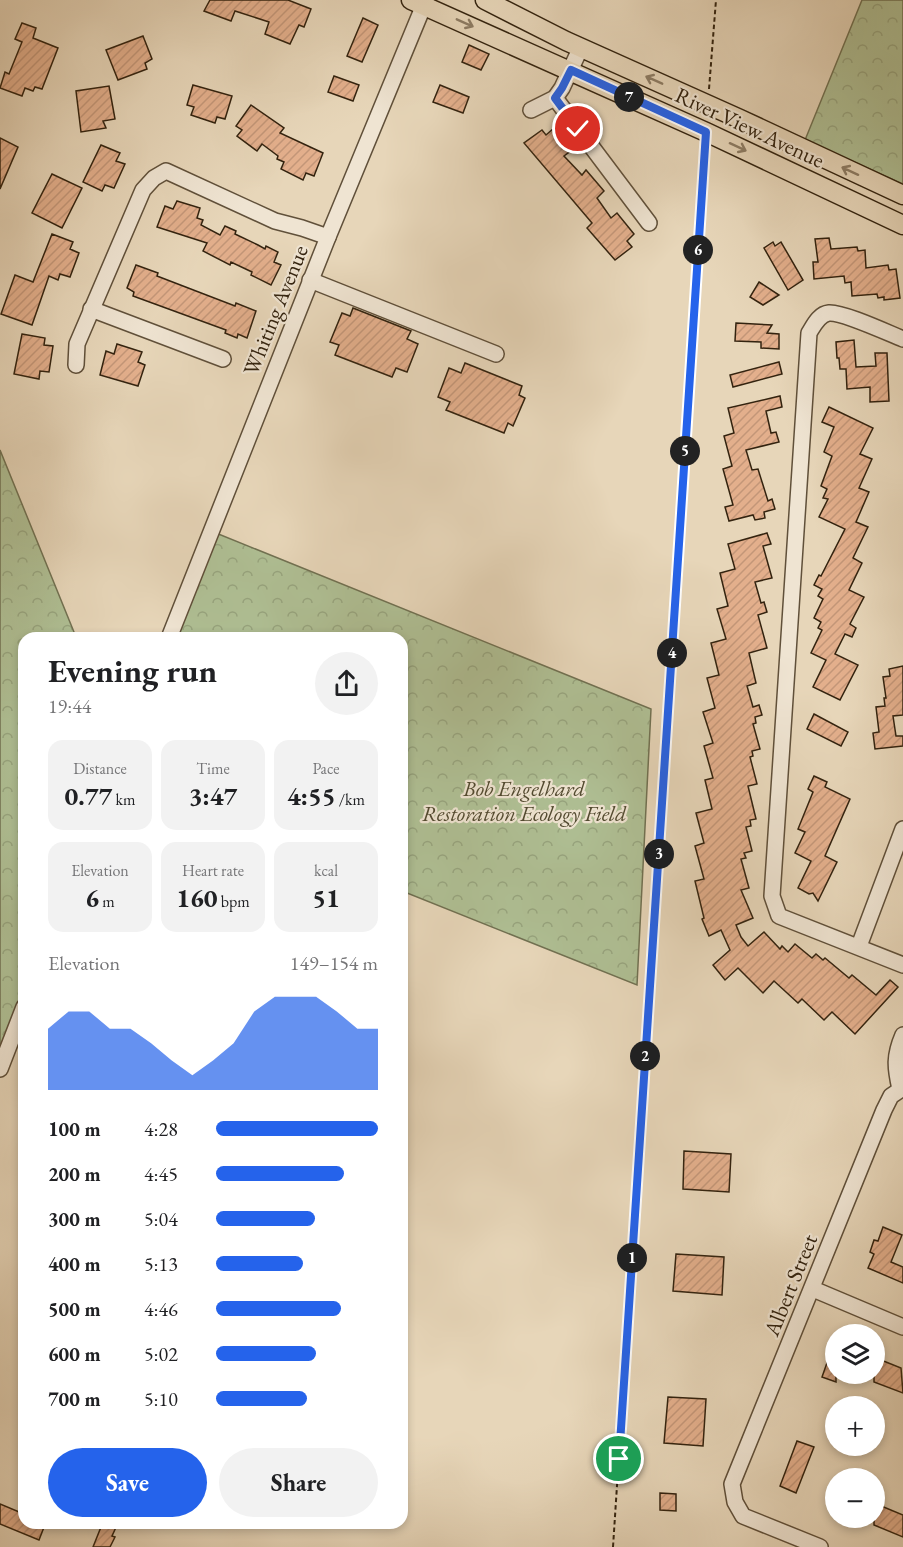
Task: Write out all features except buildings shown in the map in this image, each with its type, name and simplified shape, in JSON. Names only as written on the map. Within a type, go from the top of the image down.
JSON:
[{"type":"main road","name":"River View Avenue","points":[[485,0],[581,48],[903,195]]},
{"type":"main road","name":"River View Avenue","points":[[420,2],[706,132],[903,225]]},
{"type":"street","name":"Whiting Avenue","points":[[171,632],[420,2]]},
{"type":"street","points":[[531,110],[555,98],[581,48]]},
{"type":"street","points":[[555,98],[649,223]]},
{"type":"street","points":[[76,365],[77,344],[143,190],[154,178],[166,171],[275,222],[328,237]]},
{"type":"street","points":[[310,280],[496,354]]},
{"type":"street","points":[[91,309],[223,359]]},
{"type":"street","points":[[903,339],[846,317],[829,313],[817,319],[809,333],[772,896],[779,916],[903,965]]},
{"type":"street","points":[[859,946],[903,828]]},
{"type":"street","points":[[0,1069],[18,1022]]},
{"type":"street","points":[[901,1088],[896,1068],[896,1052],[903,1035]]},
{"type":"street","name":"Albert Street","points":[[820,1547],[743,1516],[735,1502],[732,1485],[884,1110],[891,1096],[901,1088]]},
{"type":"street","points":[[813,1289],[903,1328]]},
{"type":"path","points":[[707,104],[716,0]]},
{"type":"path","points":[[614,1547],[706,132]]},
{"type":"green space","points":[[862,0],[903,0],[903,184],[805,140]]},
{"type":"green space","points":[[0,450],[74,632],[18,632],[18,1003],[0,1049]]},
{"type":"green space","name":"Bob Engelhard Restoration Ecology Field","points":[[211,531],[651,709],[637,985],[408,893],[408,632],[171,632]]},
{"type":"route","points":[[578,129],[555,98],[571,70],[706,132],[619,1459]]}]
